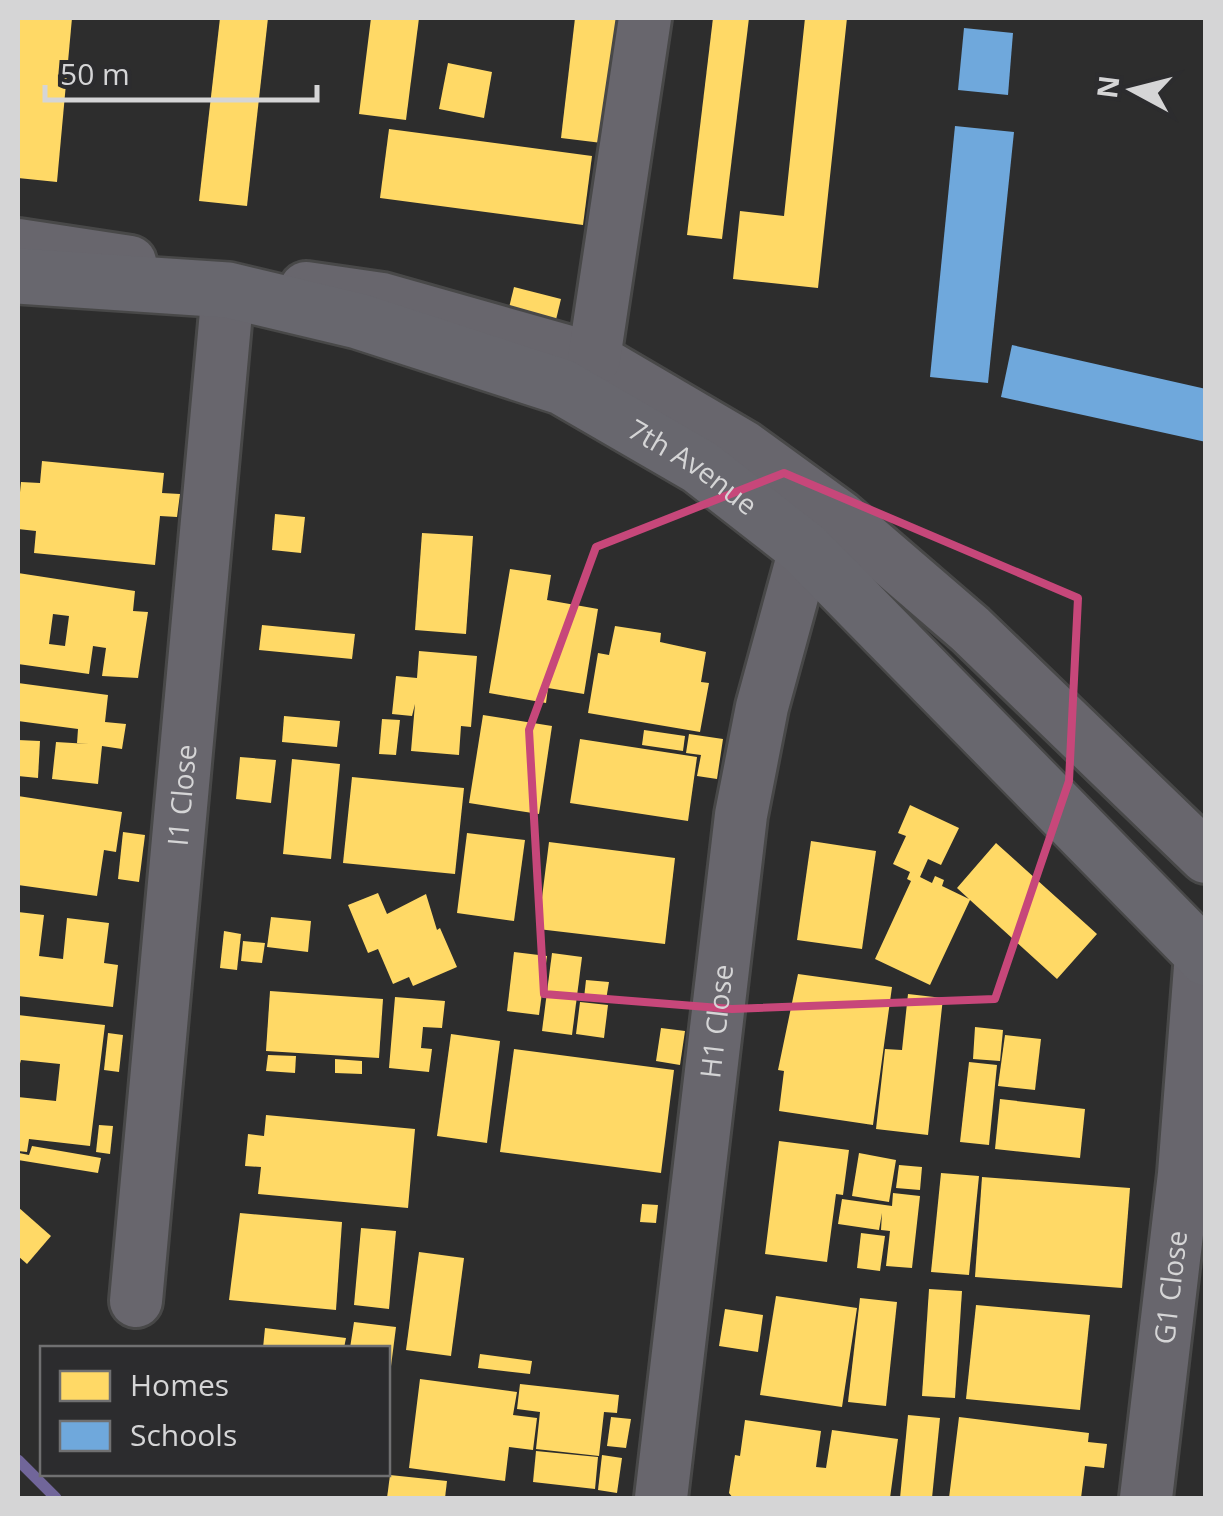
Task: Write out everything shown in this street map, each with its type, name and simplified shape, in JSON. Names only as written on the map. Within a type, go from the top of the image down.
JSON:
[{"type":"main road","name":"7th Avenue","points":[[18,276],[228,290],[358,321],[562,387],[700,468],[805,549],[1203,956]]},
{"type":"street","points":[[594,359],[645,18]]},
{"type":"street","points":[[18,245],[382,299],[594,359],[744,447],[839,516],[970,629],[1206,857]]},
{"type":"street","name":"I1 Close","points":[[136,1301],[228,290]]},
{"type":"street","name":"H1 Close","points":[[661,1498],[742,814],[762,707],[805,549]]},
{"type":"street","name":"G1 Close","points":[[1146,1498],[1184,1174],[1203,956]]},
{"type":"highlighted area","points":[[784,473],[1078,598],[1069,781],[995,999],[732,1009],[544,994],[529,730],[596,547]]},
{"type":"building: Homes","points":[[19,18],[72,18],[57,182],[18,178]]},
{"type":"building: Homes","points":[[220,18],[268,18],[247,206],[199,201]]},
{"type":"building: Homes","points":[[371,18],[419,18],[406,120],[359,114]]},
{"type":"building: Homes","points":[[575,18],[626,18],[610,144],[561,138]]},
{"type":"building: Homes","points":[[713,18],[749,18],[722,239],[687,235]]},
{"type":"building: Homes","points":[[805,18],[847,18],[818,288],[733,279],[740,211],[784,216]]},
{"type":"building: Homes","points":[[448,63],[492,72],[484,118],[439,109]]},
{"type":"building: Homes","points":[[389,129],[592,156],[583,225],[380,198]]},
{"type":"building: Homes","points":[[514,287],[561,299],[553,332],[506,320]]},
{"type":"building: Homes","points":[[42,461],[164,473],[162,493],[180,494],[177,517],[160,516],[155,565],[34,553],[36,531],[18,529],[18,513],[21,482],[40,483]]},
{"type":"building: Homes","points":[[275,514],[305,517],[301,553],[272,550]]},
{"type":"building: Homes","points":[[422,533],[473,536],[466,634],[415,630]]},
{"type":"building: Homes","points":[[510,569],[551,575],[547,600],[598,609],[584,694],[548,688],[546,703],[489,693]]},
{"type":"building: Homes","points":[[18,573],[135,591],[133,611],[148,612],[138,678],[102,676],[106,648],[93,646],[89,674],[18,664]],"holes":[[[53,614],[69,616],[65,646],[49,644]]]},
{"type":"building: Homes","points":[[262,625],[355,634],[352,659],[259,650]]},
{"type":"building: Homes","points":[[615,626],[661,633],[660,642],[706,652],[701,682],[709,683],[700,732],[588,713],[598,653],[609,655]]},
{"type":"building: Homes","points":[[419,651],[477,656],[471,727],[461,726],[459,755],[411,751],[415,704],[412,716],[392,714],[396,676],[417,678]]},
{"type":"building: Homes","points":[[18,683],[108,695],[105,722],[126,724],[122,749],[102,746],[98,784],[52,779],[56,742],[89,744],[77,743],[78,729],[18,721]]},
{"type":"building: Homes","points":[[483,715],[552,726],[539,814],[469,803]]},
{"type":"building: Homes","points":[[284,716],[340,721],[337,747],[282,742]]},
{"type":"building: Homes","points":[[382,719],[400,720],[396,755],[379,754]]},
{"type":"building: Homes","points":[[644,730],[685,736],[683,751],[642,745]]},
{"type":"building: Homes","points":[[689,734],[723,739],[717,779],[697,776],[701,755],[686,753]]},
{"type":"building: Homes","points":[[580,739],[697,757],[688,821],[570,803]]},
{"type":"building: Homes","points":[[18,740],[40,741],[38,778],[18,776]]},
{"type":"building: Homes","points":[[240,757],[276,760],[271,803],[236,799]]},
{"type":"building: Homes","points":[[292,759],[340,764],[331,859],[283,854]]},
{"type":"building: Homes","points":[[352,777],[464,788],[455,874],[343,863]]},
{"type":"building: Homes","points":[[18,796],[122,812],[116,852],[104,850],[97,896],[18,885]]},
{"type":"building: Homes","points":[[910,805],[959,828],[941,865],[928,859],[920,877],[932,883],[935,876],[944,880],[942,886],[969,899],[957,888],[996,843],[1097,934],[1057,979],[970,900],[930,985],[875,959],[911,881],[907,879],[910,872],[893,864],[906,836],[898,833]]},
{"type":"building: Homes","points":[[123,832],[145,835],[139,882],[118,879]]},
{"type":"building: Homes","points":[[467,833],[525,840],[514,921],[457,913]]},
{"type":"building: Homes","points":[[811,841],[876,851],[862,949],[797,940]]},
{"type":"building: Homes","points":[[549,842],[675,858],[665,944],[538,929]]},
{"type":"building: Homes","points":[[378,893],[387,914],[426,894],[437,930],[440,928],[457,967],[413,986],[409,977],[393,984],[378,949],[368,953],[348,905]]},
{"type":"building: Homes","points":[[18,912],[44,915],[39,956],[63,959],[67,918],[109,923],[104,963],[118,965],[113,1007],[18,996]]},
{"type":"building: Homes","points":[[271,917],[311,921],[308,952],[267,947]]},
{"type":"building: Homes","points":[[224,931],[241,934],[237,970],[220,968]]},
{"type":"building: Homes","points":[[243,941],[265,943],[262,963],[241,961]]},
{"type":"building: Homes","points":[[514,952],[547,956],[539,1015],[507,1011]]},
{"type":"building: Homes","points":[[552,953],[582,957],[572,1035],[542,1031]]},
{"type":"building: Homes","points":[[798,974],[892,987],[873,1125],[779,1111],[784,1071],[778,1070]]},
{"type":"building: Homes","points":[[586,980],[609,982],[606,1000],[584,998]]},
{"type":"building: Homes","points":[[270,991],[383,999],[379,1058],[266,1051]]},
{"type":"building: Homes","points":[[908,994],[943,998],[928,1135],[876,1129],[885,1049],[902,1050]]},
{"type":"building: Homes","points":[[395,997],[445,1001],[442,1028],[423,1027],[421,1048],[432,1049],[429,1072],[389,1068]]},
{"type":"building: Homes","points":[[580,1002],[608,1005],[604,1038],[576,1034]]},
{"type":"building: Homes","points":[[18,1015],[105,1025],[90,1146],[29,1139],[27,1152],[18,1151],[18,1097],[56,1101],[60,1064],[21,1060],[18,1071]]},
{"type":"building: Homes","points":[[975,1027],[1003,1030],[1000,1061],[973,1059]]},
{"type":"building: Homes","points":[[661,1028],[685,1031],[680,1065],[656,1061]]},
{"type":"building: Homes","points":[[108,1033],[123,1035],[119,1072],[104,1070]]},
{"type":"building: Homes","points":[[451,1034],[500,1041],[487,1143],[437,1136]]},
{"type":"building: Homes","points":[[1005,1035],[1041,1039],[1035,1090],[998,1086]]},
{"type":"building: Homes","points":[[514,1049],[674,1070],[661,1173],[500,1152]]},
{"type":"building: Homes","points":[[268,1055],[296,1056],[295,1073],[266,1071]]},
{"type":"building: Homes","points":[[335,1059],[362,1061],[362,1074],[335,1073]]},
{"type":"building: Homes","points":[[969,1062],[997,1065],[989,1145],[960,1142]]},
{"type":"building: Homes","points":[[1000,1099],[1085,1109],[1080,1158],[995,1149]]},
{"type":"building: Homes","points":[[266,1115],[415,1129],[408,1208],[258,1194],[261,1167],[245,1166],[248,1134],[264,1136]]},
{"type":"building: Homes","points":[[99,1125],[113,1126],[110,1154],[96,1152]]},
{"type":"building: Homes","points":[[779,1141],[849,1150],[843,1195],[836,1194],[827,1262],[765,1254]]},
{"type":"building: Homes","points":[[32,1146],[101,1158],[98,1173],[18,1160],[19,1153],[29,1155]]},
{"type":"building: Homes","points":[[859,1153],[896,1160],[889,1202],[852,1196]]},
{"type":"building: Homes","points":[[899,1165],[922,1167],[920,1190],[896,1188]]},
{"type":"building: Homes","points":[[941,1173],[979,1176],[969,1275],[931,1272]]},
{"type":"building: Homes","points":[[982,1177],[1130,1188],[1122,1288],[975,1277]]},
{"type":"building: Homes","points":[[893,1193],[920,1196],[912,1268],[886,1266],[890,1231],[881,1230],[882,1213],[879,1230],[838,1224],[842,1199],[892,1206]]},
{"type":"building: Homes","points":[[642,1204],[658,1205],[656,1223],[640,1222]]},
{"type":"building: Homes","points":[[18,1207],[51,1236],[27,1264],[18,1256]]},
{"type":"building: Homes","points":[[240,1213],[342,1222],[336,1310],[229,1300]]},
{"type":"building: Homes","points":[[361,1228],[396,1231],[389,1309],[354,1305]]},
{"type":"building: Homes","points":[[861,1233],[885,1236],[880,1271],[857,1268]]},
{"type":"building: Homes","points":[[419,1252],[464,1258],[451,1356],[406,1350]]},
{"type":"building: Homes","points":[[929,1289],[962,1291],[955,1398],[922,1396]]},
{"type":"building: Homes","points":[[776,1296],[857,1308],[842,1407],[760,1395]]},
{"type":"building: Homes","points":[[860,1298],[897,1302],[886,1406],[848,1402]]},
{"type":"building: Homes","points":[[976,1305],[1090,1315],[1080,1410],[966,1399]]},
{"type":"building: Homes","points":[[725,1309],[763,1315],[758,1352],[719,1346]]},
{"type":"building: Homes","points":[[354,1322],[396,1327],[390,1374],[390,1346],[350,1346]]},
{"type":"building: Homes","points":[[265,1328],[346,1338],[344,1346],[263,1346]]},
{"type":"building: Homes","points":[[480,1354],[532,1361],[530,1374],[478,1368]]},
{"type":"building: Homes","points":[[420,1379],[517,1392],[513,1415],[537,1418],[533,1450],[509,1447],[505,1481],[409,1468]]},
{"type":"building: Homes","points":[[520,1384],[619,1395],[617,1413],[604,1412],[599,1456],[536,1449],[540,1412],[517,1409]]},
{"type":"building: Homes","points":[[908,1415],[940,1418],[932,1498],[900,1498]]},
{"type":"building: Homes","points":[[611,1417],[631,1419],[626,1448],[607,1446]]},
{"type":"building: Homes","points":[[959,1417],[1089,1433],[1088,1442],[1107,1444],[1104,1468],[1085,1466],[1081,1498],[949,1498]]},
{"type":"building: Homes","points":[[745,1420],[821,1431],[816,1467],[826,1468],[832,1430],[898,1439],[890,1498],[733,1498],[729,1493]]},
{"type":"building: Homes","points":[[536,1451],[598,1457],[595,1489],[533,1482]]},
{"type":"building: Homes","points":[[602,1455],[622,1458],[617,1493],[598,1490]]},
{"type":"building: Homes","points":[[390,1475],[447,1481],[445,1498],[387,1498]]},
{"type":"building: Schools","points":[[964,28],[1013,33],[1008,95],[958,90]]},
{"type":"building: Schools","points":[[955,126],[1014,132],[988,383],[930,377]]},
{"type":"building: Schools","points":[[1012,345],[1206,389],[1206,442],[1001,397]]},
{"type":"waterway","points":[[18,1460],[56,1498]]}]
